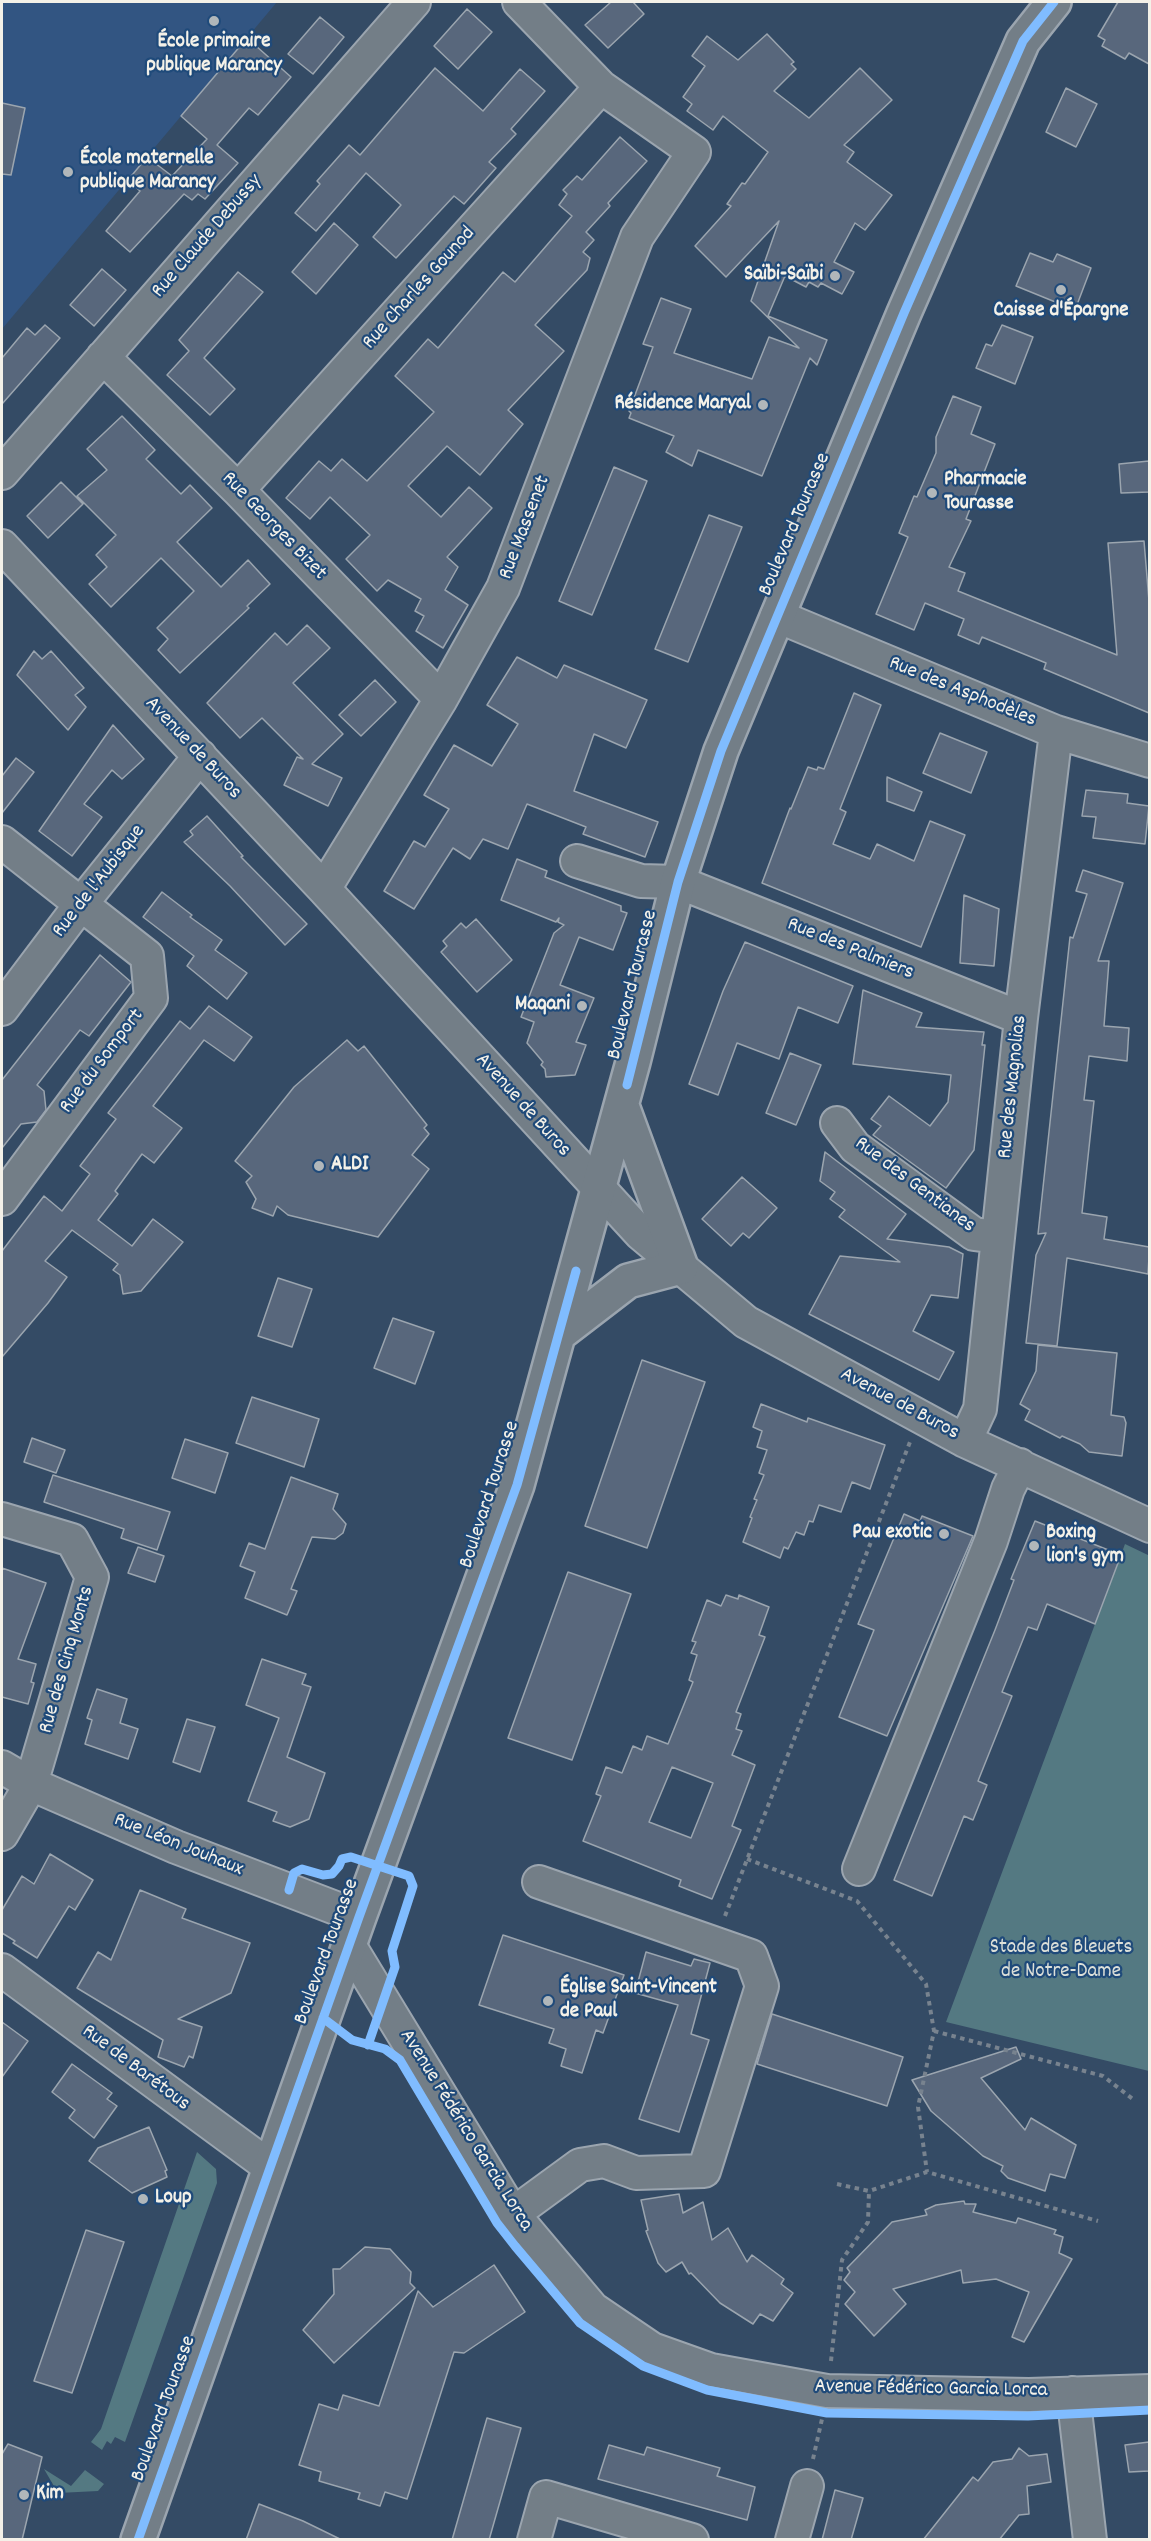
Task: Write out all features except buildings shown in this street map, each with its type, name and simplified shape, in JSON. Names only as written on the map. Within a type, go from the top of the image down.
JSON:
[{"type":"main road","name":"Boulevard Tourasse","points":[[138,2539],[354,1931],[517,1485],[622,1106],[678,882],[721,751],[904,313],[1023,41],[1054,2]]},
{"type":"main road","points":[[559,1334],[628,1281],[681,1268],[622,1106]]},
{"type":"street","name":"Rue Claude Debussy","points":[[2,473],[414,2]]},
{"type":"street","points":[[519,2],[601,87]]},
{"type":"street","name":"Rue Massenet","points":[[324,889],[441,699],[504,588],[636,237],[694,152],[601,87]]},
{"type":"street","name":"Rue Charles Gounod","points":[[238,490],[601,87]]},
{"type":"street","name":"Rue Georges Bizet","points":[[103,357],[238,490],[441,699]]},
{"type":"street","name":"Avenue de Buros","points":[[2,546],[324,889],[598,1190],[632,1226],[681,1268],[746,1322],[966,1441],[1149,1526]]},
{"type":"street","name":"Rue des Asphodèles","points":[[777,616],[1056,732],[1149,761]]},
{"type":"street","name":"Rue des Magnolias","points":[[966,1441],[980,1409],[1021,1018],[1056,732]]},
{"type":"street","name":"Rue de l'Aubisque","points":[[2,1009],[81,904],[200,756]]},
{"type":"street","name":"Rue du Somport","points":[[2,842],[147,956],[151,998],[2,1199]]},
{"type":"street","points":[[577,861],[641,881],[678,882]]},
{"type":"street","name":"Rue des Palmiers","points":[[678,882],[1021,1018]]},
{"type":"street","name":"Rue des Gentianes","points":[[837,1123],[855,1147],[974,1234],[997,1237]]},
{"type":"street","points":[[859,1869],[991,1541],[1008,1489],[1020,1465]]},
{"type":"street","name":"Rue des Cinq Monts","points":[[2,1519],[72,1540],[92,1576],[31,1784]]},
{"type":"street","name":"Rue Léon Jouhaux","points":[[2,1767],[31,1784],[177,1847],[354,1931]]},
{"type":"street","points":[[2,1834],[31,1784]]},
{"type":"street","points":[[513,2214],[580,2165],[604,2162],[636,2173],[704,2171],[762,1986],[751,1956],[539,1882]]},
{"type":"street","name":"Avenue Fédérico Garcia Lorca","points":[[354,1931],[513,2214],[593,2309],[652,2349],[822,2407],[1029,2395],[1149,2391]]},
{"type":"street","name":"Rue de Barétous","points":[[2,1970],[270,2167]]},
{"type":"street","points":[[1072,2393],[1090,2540]]},
{"type":"street","points":[[792,2540],[807,2486]]},
{"type":"street","points":[[534,2540],[546,2497],[692,2540]]},
{"type":"path","points":[[714,1943],[920,1416]]},
{"type":"path","points":[[747,1859],[857,1901],[926,1984],[934,2031],[918,2107],[927,2172]]},
{"type":"path","points":[[934,2031],[1103,2076],[1134,2100]]},
{"type":"path","points":[[837,2184],[870,2191],[927,2172],[1098,2221]]},
{"type":"path","points":[[807,2486],[822,2407],[842,2260],[868,2222],[870,2191]]},
{"type":"shaded area","name":"École maternelle publique Marancy","points":[[2,2],[277,2],[2,329]]},
{"type":"green space","name":"Stade des Bleuets de Notre-Dame","points":[[1125,1544],[1150,1556],[1149,2071],[946,2022]]},
{"type":"green space","points":[[197,2152],[216,2169],[217,2183],[125,2442],[115,2437],[111,2444],[107,2441],[102,2450],[91,2442],[101,2429]]},
{"type":"green space","points":[[44,2469],[71,2486],[85,2470],[104,2484],[98,2491],[58,2493]]},
{"type":"cycle path","points":[[627,1085],[678,882],[721,751],[904,313],[1023,41],[1054,2]]},
{"type":"cycle path","points":[[138,2540],[359,1917],[517,1485],[576,1271]]},
{"type":"cycle path","points":[[289,1890],[294,1873],[302,1869],[323,1875],[332,1874],[342,1859],[351,1857],[409,1876],[413,1886],[392,1951],[395,1967],[368,2045]]},
{"type":"cycle path","points":[[323,2018],[352,2040],[385,2049],[400,2060],[497,2223],[515,2246],[580,2323],[643,2366],[707,2390],[827,2413],[1028,2416],[1150,2410]]},
{"type":"place","name":"École primaire publique Marancy","points":[[214,21]]},
{"type":"place","name":"École maternelle publique Marancy","points":[[68,172]]},
{"type":"place","name":"Saïbi-Saïbi","points":[[835,276]]},
{"type":"place","name":"Caisse d'Épargne","points":[[1061,290]]},
{"type":"place","name":"Résidence Maryal","points":[[763,405]]},
{"type":"place","name":"Pharmacie Tourasse","points":[[932,493]]},
{"type":"place","name":"Maqani","points":[[582,1006]]},
{"type":"place","name":"ALDI","points":[[319,1166]]},
{"type":"place","name":"Pau exotic","points":[[944,1534]]},
{"type":"place","name":"Boxing lion's gym","points":[[1034,1546]]},
{"type":"place","name":"Église Saint-Vincent de Paul","points":[[548,2001]]},
{"type":"place","name":"Loup","points":[[143,2199]]},
{"type":"place","name":"Kim","points":[[24,2495]]}]
